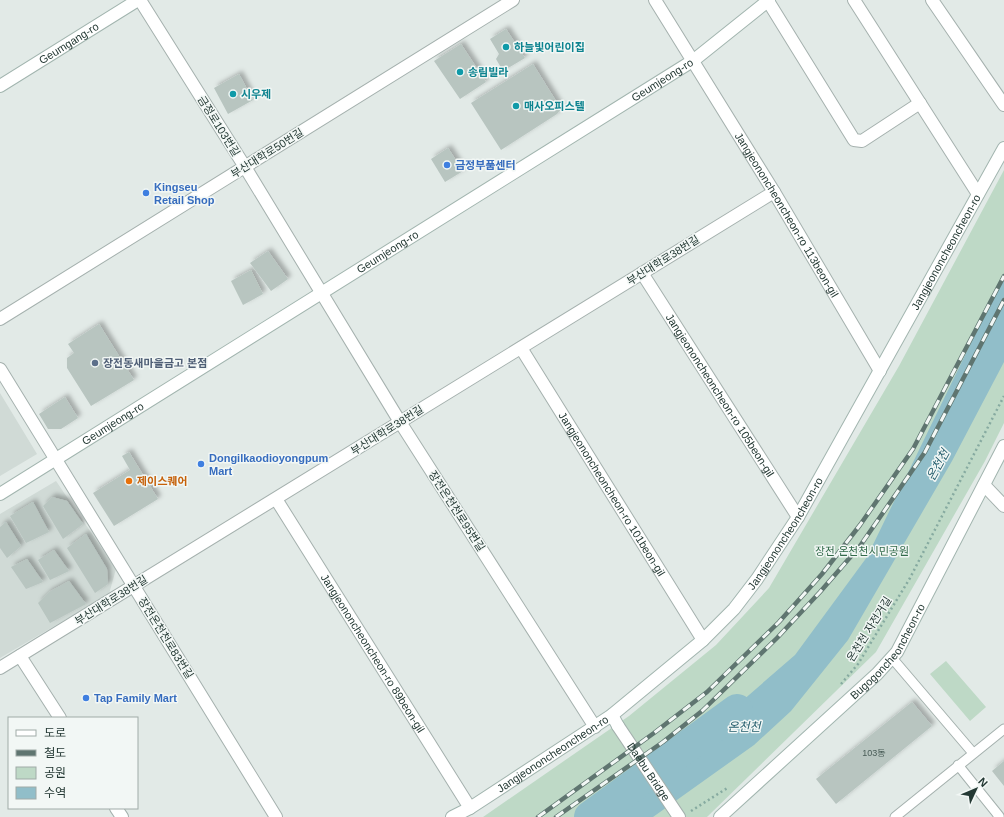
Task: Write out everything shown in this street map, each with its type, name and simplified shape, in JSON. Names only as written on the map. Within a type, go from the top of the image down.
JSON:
[{"type":"street","name":"Geumgang-ro","points":[[0,86],[139,0]]},
{"type":"street","name":"금정로103번길","points":[[139,0],[322,293]]},
{"type":"street","name":"부산대학로50번길","points":[[0,319],[513,0]]},
{"type":"street","name":"Jangjeononcheoncheon-ro 113beon-gil","points":[[656,0],[774,192],[880,371]]},
{"type":"street","points":[[854,0],[978,194]]},
{"type":"street","points":[[932,0],[1004,105]]},
{"type":"street","name":"Geumjeong-ro","points":[[0,494],[694,60],[769,1]]},
{"type":"street","points":[[769,1],[854,140],[862,141],[920,103]]},
{"type":"street","name":"Jangjeononcheoncheon-ro","points":[[452,817],[470,808],[612,715],[703,640],[734,608],[757,579],[798,518],[1004,148]]},
{"type":"street","name":"부산대학로38번길","points":[[0,668],[774,192]]},
{"type":"street","name":"Jangjeononcheoncheon-ro 105beon-gil","points":[[642,273],[798,518]]},
{"type":"street","name":"장전온천천로95번길","points":[[322,293],[400,422],[595,727]]},
{"type":"street","name":"Jangjeononcheoncheon-ro 101beon-gil","points":[[521,348],[703,640]]},
{"type":"street","name":"장전온천천로83번길","points":[[0,369],[276,817]]},
{"type":"street","name":"Bugogoncheoncheon-ro","points":[[720,817],[877,674],[892,658],[914,622],[1004,446]]},
{"type":"street","points":[[984,485],[1004,506]]},
{"type":"street","name":"Jangjeononcheoncheon-ro 89beon-gil","points":[[276,499],[470,808]]},
{"type":"street","points":[[20,656],[59,717]]},
{"type":"street","name":"Daebu Bridge","points":[[612,715],[618,726],[684,815]]},
{"type":"lane","points":[[892,658],[973,753]]},
{"type":"lane","points":[[895,817],[1004,729]]},
{"type":"lane","points":[[958,765],[999,817]]},
{"type":"path","name":"온천천 자전거길","points":[[837,690],[858,664],[910,578],[1004,396]]},
{"type":"path","points":[[684,815],[732,784]]},
{"type":"shaded area","points":[[0,393],[37,454],[0,476]]},
{"type":"shaded area","points":[[56,481],[116,569],[109,594],[0,658],[0,514]]},
{"type":"green space","name":"장전 온천천시민공원","points":[[1004,170],[1004,423],[985,461],[876,652],[707,817],[483,817],[629,716],[716,645],[769,588],[899,366]]},
{"type":"green space","points":[[946,661],[986,707],[970,721],[930,674]]},
{"type":"water","name":"온천천","points":[[1004,275],[1004,362],[952,461],[848,640],[791,711],[754,745],[653,817],[603,817],[614,812],[795,655],[867,557]]},
{"type":"building","name":"하늘빛어린이집","points":[[506,29],[525,58],[503,71],[496,59],[499,54],[490,39]]},
{"type":"building","name":"송림빌라","points":[[461,44],[486,82],[460,99],[434,61]]},
{"type":"building","name":"매사오피스텔","points":[[533,64],[561,109],[557,114],[501,150],[471,103]]},
{"type":"building","name":"시우제","points":[[239,74],[253,100],[228,114],[214,88]]},
{"type":"building","name":"금정부품센터","points":[[448,148],[463,171],[445,182],[431,159]]},
{"type":"building","points":[[268,251],[288,279],[271,291],[250,263]]},
{"type":"building","points":[[251,270],[263,294],[243,305],[231,281]]},
{"type":"building","name":"장전동새마을금고 본점","points":[[99,324],[134,380],[91,406],[67,368],[67,358],[74,353],[68,344]]},
{"type":"building","points":[[65,397],[78,418],[61,429],[48,429],[39,414]]},
{"type":"building","name":"제이스퀘어","points":[[129,452],[158,499],[114,526],[93,493],[130,470],[122,456]]},
{"type":"building","points":[[52,497],[67,501],[83,524],[63,539],[43,506]]},
{"type":"building","points":[[33,502],[49,532],[26,543],[10,516]]},
{"type":"building","points":[[6,522],[21,546],[7,558],[0,548],[0,527]]},
{"type":"building","points":[[86,534],[107,569],[108,584],[95,593],[67,548]]},
{"type":"building","points":[[54,550],[69,571],[50,580],[38,560]]},
{"type":"building","points":[[27,559],[43,582],[26,589],[11,567]]},
{"type":"building","points":[[69,581],[86,604],[50,623],[38,603],[49,592]]},
{"type":"building","points":[[912,702],[932,726],[836,804],[816,779]]},
{"type":"building","points":[[1004,761],[1004,786],[992,771]]},
{"type":"waterway","name":"온천천","points":[[590,817],[737,710]]},
{"type":"railway","points":[[538,817],[654,733],[707,692],[779,622],[822,574],[860,525],[913,449],[1004,276]]},
{"type":"railway","points":[[556,817],[663,742],[702,711],[777,638],[860,546],[925,452],[1004,300]]},
{"type":"place","name":"하늘빛어린이집","points":[[506,47]]},
{"type":"place","name":"송림빌라","points":[[460,72]]},
{"type":"place","name":"시우제","points":[[233,94]]},
{"type":"place","name":"매사오피스텔","points":[[516,106]]},
{"type":"place","name":"금정부품센터","points":[[447,165]]},
{"type":"place","name":"Kingseu Retail Shop","points":[[146,193]]},
{"type":"place","name":"장전동새마을금고 본점","points":[[95,363]]},
{"type":"place","name":"Dongilkaodioyongpum Mart","points":[[201,464]]},
{"type":"place","name":"제이스퀘어","points":[[129,481]]},
{"type":"place","name":"Tap Family Mart","points":[[86,698]]}]
